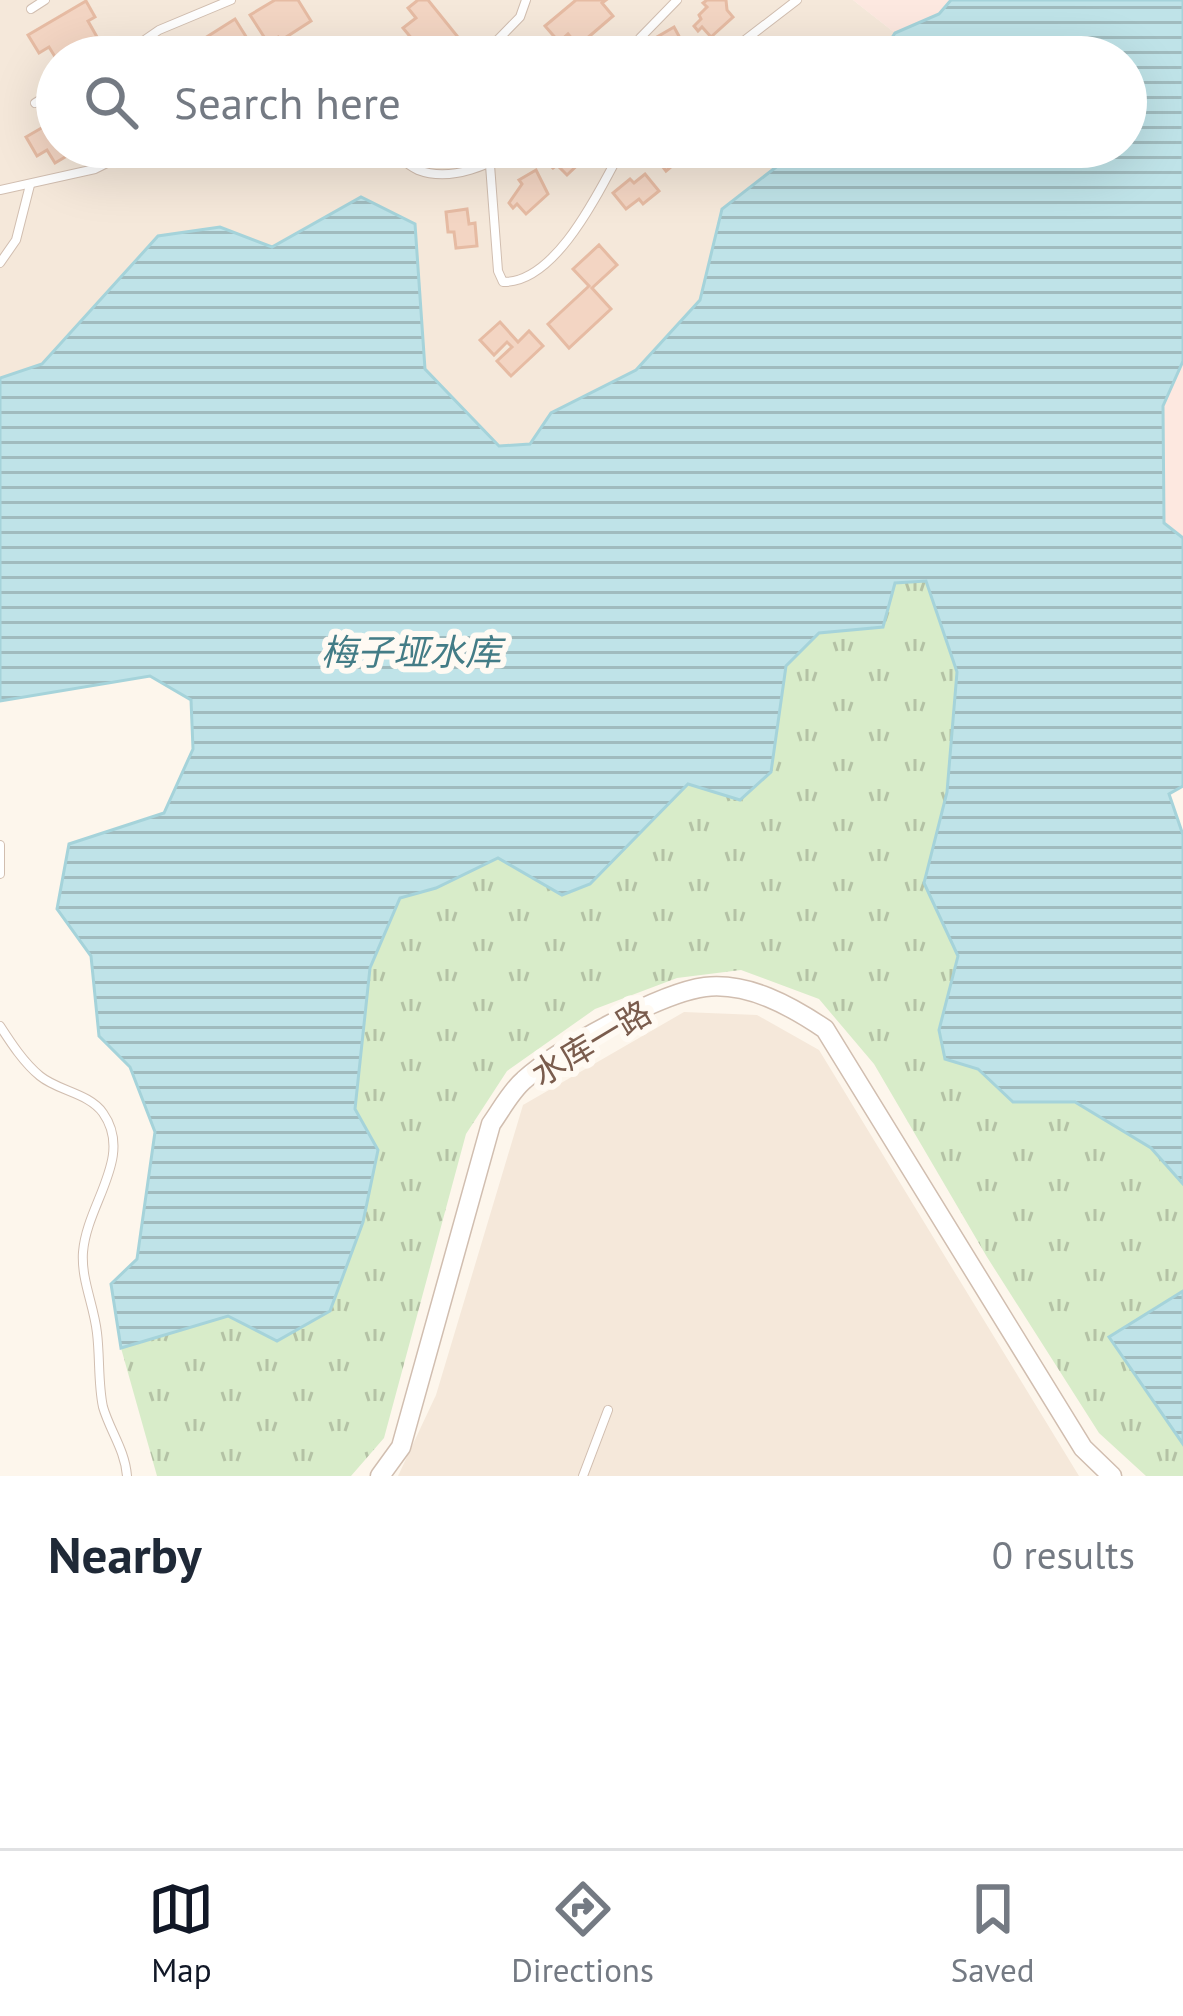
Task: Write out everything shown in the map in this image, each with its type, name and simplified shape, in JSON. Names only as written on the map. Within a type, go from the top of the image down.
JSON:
[{"type":"street","name":"水库一路","points":[[380,1476],[401,1447],[491,1124],[523,1081],[579,1044],[648,1005],[706,987],[750,992],[792,1006],[825,1029],[1083,1448],[1112,1476]]},
{"type":"lane","points":[[31,9],[45,0]]},
{"type":"lane","points":[[150,36],[230,0]]},
{"type":"lane","points":[[501,36],[520,17],[526,0]]},
{"type":"lane","points":[[642,36],[677,0]]},
{"type":"lane","points":[[750,36],[797,0]]},
{"type":"lane","points":[[0,190],[97,168]]},
{"type":"lane","points":[[416,168],[453,173],[476,168]]},
{"type":"lane","points":[[490,168],[498,271],[503,282],[519,282],[548,263],[612,168]]},
{"type":"lane","points":[[0,263],[16,240],[30,185]]},
{"type":"lane","points":[[0,845],[0,874]]},
{"type":"lane","points":[[0,1026],[42,1078],[102,1109],[115,1138],[108,1182],[96,1198],[85,1231],[82,1268],[96,1327],[104,1407],[126,1459],[128,1476]]},
{"type":"lane","points":[[583,1476],[608,1410]]},
{"type":"shaded area","points":[[0,0],[853,0],[895,33],[36,36],[36,168],[775,168],[722,209],[700,300],[636,371],[551,413],[530,444],[499,446],[425,369],[415,224],[361,197],[272,247],[220,227],[158,236],[42,364],[0,378]]},
{"type":"shaded area","points":[[853,0],[951,0],[939,14],[895,33]]},
{"type":"shaded area","points":[[1183,362],[1183,538],[1164,524],[1163,406]]},
{"type":"shaded area","points":[[684,1012],[757,1015],[819,1050],[1079,1476],[398,1476],[436,1395],[523,1105]]},
{"type":"green space","points":[[926,581],[957,672],[947,792],[924,883],[958,956],[939,1030],[1013,1102],[1075,1102],[1151,1148],[1183,1184],[1183,1291],[1110,1337],[1183,1444],[1183,1476],[1146,1476],[1099,1433],[987,1257],[874,1064],[819,999],[741,970],[677,978],[595,1009],[507,1071],[466,1134],[384,1438],[351,1476],[157,1476],[121,1348],[228,1316],[363,1222],[378,1151],[355,1110],[370,967],[399,898],[436,888],[498,858],[590,884],[688,784],[771,772],[786,666],[819,633],[883,627],[895,583]]},
{"type":"water","name":"梅子垭水库","points":[[951,0],[1183,0],[1183,361],[1163,406],[1164,523],[1183,538],[1183,786],[1169,794],[1183,835],[1183,1184],[1151,1148],[1075,1102],[1013,1102],[978,1069],[945,1059],[939,1030],[958,956],[924,883],[947,792],[957,672],[926,581],[895,583],[883,627],[819,633],[786,666],[771,772],[740,800],[688,784],[590,884],[562,895],[498,858],[436,888],[400,898],[370,968],[355,1109],[378,1150],[363,1222],[330,1311],[277,1341],[228,1316],[121,1348],[111,1284],[137,1259],[155,1132],[130,1067],[99,1036],[91,956],[57,909],[69,844],[164,813],[193,749],[191,700],[150,676],[0,701],[0,378],[42,364],[158,236],[220,227],[272,247],[361,197],[415,224],[425,369],[499,446],[530,444],[551,413],[636,370],[700,300],[722,209],[775,168],[1147,168],[1147,36],[893,36],[939,14]]},
{"type":"water","points":[[1183,1291],[1183,1444],[1109,1337]]},
{"type":"building","points":[[275,0],[298,0],[311,21],[288,36],[264,36],[250,15]]},
{"type":"building","points":[[418,0],[428,0],[457,36],[410,36],[403,28],[416,18],[408,8]]},
{"type":"building","points":[[576,0],[606,0],[602,3],[613,16],[590,36],[554,36],[545,26]]},
{"type":"building","points":[[726,0],[733,17],[712,36],[694,26],[707,7],[703,3]]},
{"type":"building","points":[[86,1],[95,17],[88,21],[96,36],[36,36],[36,48],[28,35]]},
{"type":"building","points":[[235,19],[246,36],[208,36]]},
{"type":"building","points":[[674,27],[679,36],[659,36]]},
{"type":"building","points":[[36,131],[36,154],[26,137]]},
{"type":"building","points":[[536,170],[548,194],[526,214],[509,203],[522,184],[519,180]]},
{"type":"building","points":[[645,174],[659,191],[643,204],[639,199],[626,209],[613,193]]},
{"type":"building","points":[[467,209],[469,224],[475,223],[477,246],[456,248],[446,212]]},
{"type":"building","points":[[599,245],[617,265],[592,288],[611,309],[569,348],[548,324],[589,286],[573,269]]},
{"type":"building","points":[[500,322],[518,342],[529,331],[543,346],[511,376],[497,361],[512,347],[507,342],[494,355],[480,340]]}]
